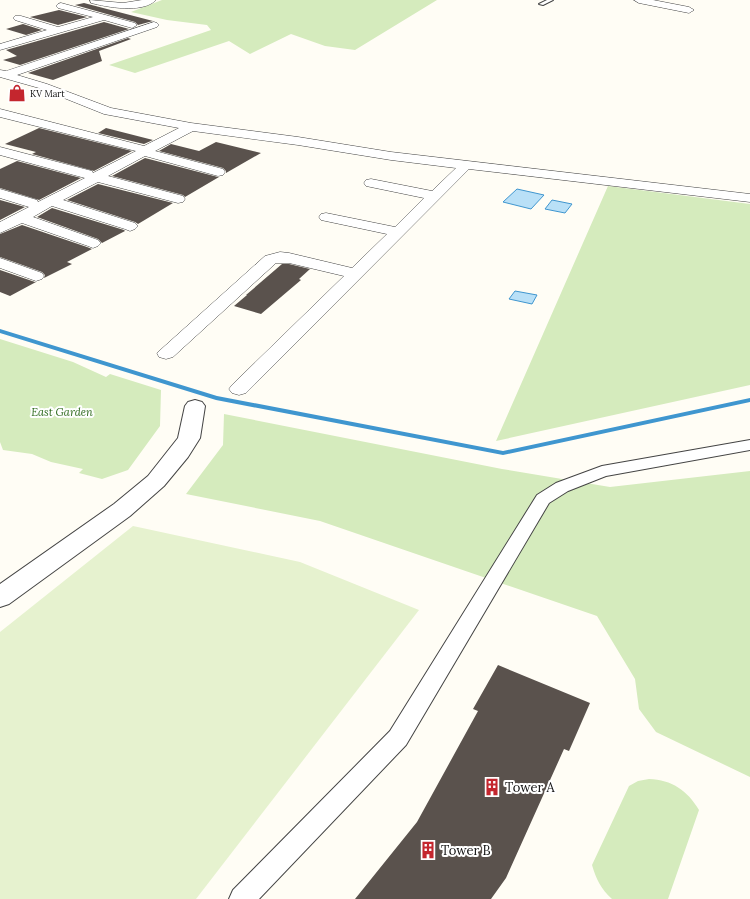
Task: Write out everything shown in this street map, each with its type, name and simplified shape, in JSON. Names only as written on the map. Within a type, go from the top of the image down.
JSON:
[{"type":"street","points":[[89,0],[122,7],[135,6],[151,0]]},
{"type":"street","points":[[640,0],[689,10]]},
{"type":"street","points":[[61,6],[132,25]]},
{"type":"street","points":[[2,46],[105,17]]},
{"type":"street","points":[[18,18],[87,39]]},
{"type":"street","points":[[3,74],[154,25]]},
{"type":"street","points":[[2,46],[34,54]]},
{"type":"street","points":[[3,74],[43,86],[108,111],[265,149]]},
{"type":"street","points":[[6,88],[24,81]]},
{"type":"street","points":[[0,113],[142,150],[218,172]]},
{"type":"street","points":[[0,228],[51,202],[92,176],[142,150],[187,130],[298,141],[391,156],[750,198]]},
{"type":"street","points":[[0,151],[178,199]]},
{"type":"street","points":[[239,389],[467,164]]},
{"type":"street","points":[[371,183],[435,196]]},
{"type":"street","points":[[0,194],[32,203]]},
{"type":"street","points":[[51,202],[130,226]]},
{"type":"street","points":[[326,217],[397,232]]},
{"type":"street","points":[[20,218],[93,243]]},
{"type":"street","points":[[166,353],[271,259],[280,257],[289,258],[356,274]]},
{"type":"street","points":[[0,263],[36,276]]},
{"type":"street","points":[[0,597],[122,510],[156,481],[189,438],[195,406]]},
{"type":"street","points":[[242,899],[398,738],[543,499],[562,487],[602,471],[750,446]]},
{"type":"lane","points":[[542,4],[551,0]]},
{"type":"green space","points":[[162,0],[437,0],[355,50],[325,46],[291,34],[250,54],[229,41],[135,73],[109,65],[211,30],[207,25],[167,20],[131,12]]},
{"type":"green space","points":[[608,186],[750,204],[750,385],[496,441]]},
{"type":"green space","name":"East Garden","points":[[0,339],[73,362],[106,377],[110,374],[161,390],[160,426],[128,470],[102,479],[79,473],[83,469],[51,462],[32,454],[3,450],[0,442]]},
{"type":"green space","points":[[224,414],[502,469],[610,487],[750,471],[750,777],[656,732],[639,709],[635,679],[597,616],[320,521],[186,494],[223,445]]},
{"type":"green space","points":[[133,526],[300,562],[419,610],[196,899],[0,899],[0,632]]},
{"type":"green space","points":[[649,779],[665,781],[678,787],[689,797],[699,810],[668,899],[612,899],[599,884],[592,865],[629,786],[638,781]]},
{"type":"water","points":[[517,189],[544,195],[531,209],[503,202]]},
{"type":"water","points":[[552,200],[572,204],[565,213],[545,209]]},
{"type":"water","points":[[515,291],[537,295],[532,304],[509,299]]},
{"type":"building","points":[[84,3],[153,21],[138,25],[135,22],[75,5]]},
{"type":"building","points":[[59,10],[87,17],[58,25],[30,17]]},
{"type":"building","points":[[104,22],[129,29],[20,65],[3,60],[17,56],[6,50]]},
{"type":"building","points":[[23,24],[42,30],[26,35],[6,29]]},
{"type":"building","points":[[128,38],[131,39],[99,51],[102,61],[53,80],[28,73]]},
{"type":"building","points":[[39,128],[132,151],[94,171],[32,154],[36,152],[5,144]]},
{"type":"building","points":[[106,128],[153,140],[144,144],[98,133]]},
{"type":"building","points":[[216,142],[261,153],[226,173],[223,168],[159,151],[171,144],[199,151]]},
{"type":"building","points":[[145,158],[219,177],[185,197],[183,195],[112,176]]},
{"type":"building","points":[[17,161],[81,178],[39,200],[0,188],[0,169]]},
{"type":"building","points":[[98,184],[173,203],[138,224],[67,200]]},
{"type":"building","points":[[0,200],[25,207],[0,220]]},
{"type":"building","points":[[52,208],[125,231],[102,243],[98,239],[37,217]]},
{"type":"building","points":[[22,225],[92,249],[67,262],[72,264],[44,278],[45,275],[42,272],[0,257],[0,234]]},
{"type":"building","points":[[282,264],[289,264],[310,269],[299,279],[301,280],[261,314],[234,306],[246,295]]},
{"type":"building","points":[[0,270],[36,282],[10,296],[0,292]]},
{"type":"building","name":"Tower A","points":[[498,665],[590,703],[569,751],[564,749],[506,878],[491,899],[355,899],[417,822],[478,711],[473,709]]},
{"type":"waterway","points":[[0,331],[216,398],[503,453],[750,400]]},
{"type":"place","name":"KV Mart","points":[[17,93]]},
{"type":"place","name":"Tower A","points":[[492,787]]},
{"type":"place","name":"Tower B","points":[[428,850]]}]
